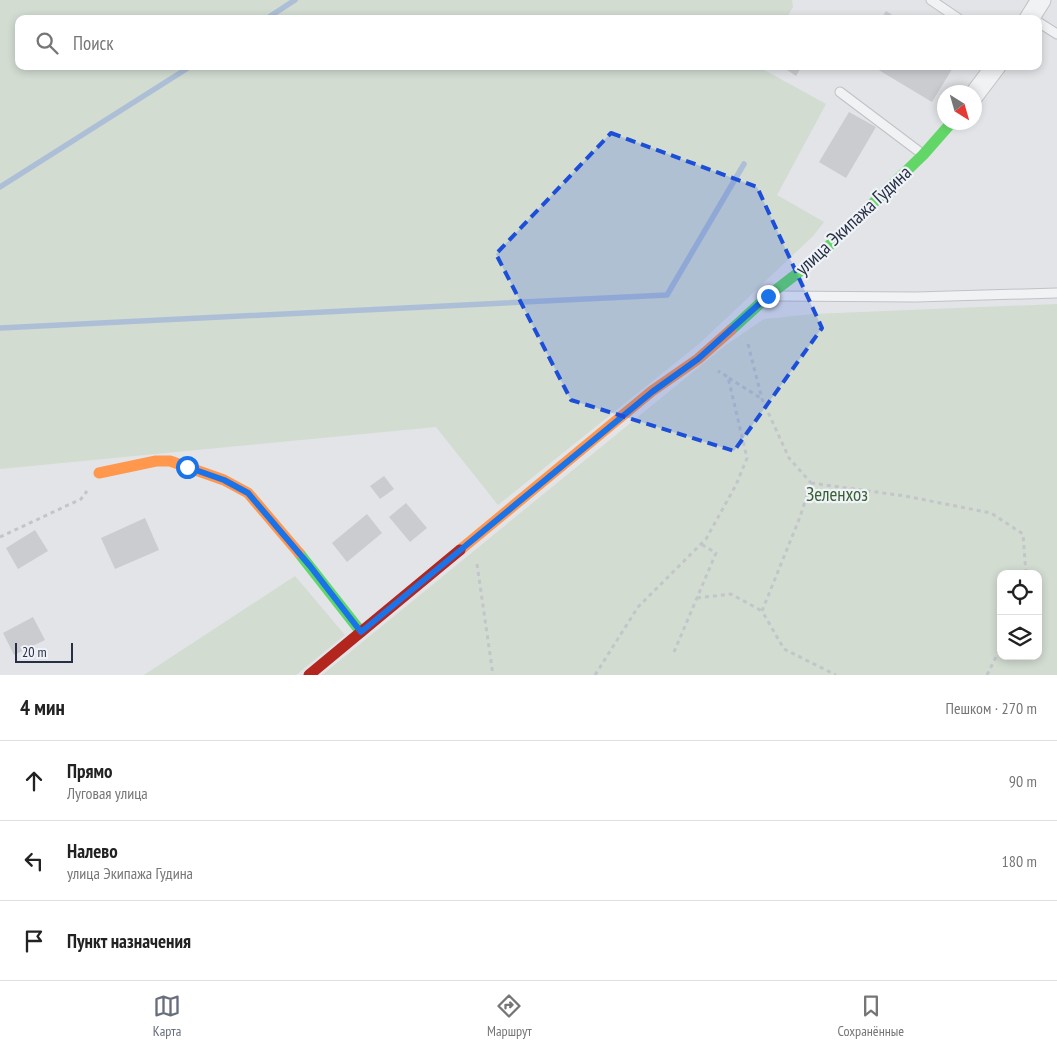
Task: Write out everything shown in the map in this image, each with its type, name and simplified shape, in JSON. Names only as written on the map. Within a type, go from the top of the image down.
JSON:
[{"type":"street","points":[[1035,15],[1041,0]]},
{"type":"street","points":[[982,85],[993,70]]},
{"type":"street","name":"улица Экипажа Гудина","points":[[309,675],[652,392],[698,359],[768,296],[812,262],[923,155],[945,130]]},
{"type":"street","points":[[99,473],[156,461],[170,461],[224,480],[248,493],[310,566],[361,632]]},
{"type":"lane","points":[[931,0],[952,15]]},
{"type":"lane","points":[[1042,25],[1057,34]]},
{"type":"lane","points":[[840,92],[923,155]]},
{"type":"lane","points":[[768,296],[916,297],[1057,293]]},
{"type":"path","points":[[742,320],[762,399],[789,458],[811,483],[904,496],[991,513],[1023,534],[1026,570]]},
{"type":"path","points":[[698,359],[762,399]]},
{"type":"path","points":[[595,675],[638,607],[706,539],[736,486],[747,458],[728,377]]},
{"type":"path","points":[[0,537],[81,499],[99,473]]},
{"type":"path","points":[[762,611],[800,517],[811,483]]},
{"type":"path","points":[[474,539],[493,675]]},
{"type":"path","points":[[674,652],[716,552],[701,544]]},
{"type":"path","points":[[697,598],[732,594],[762,611],[784,649],[836,675]]},
{"type":"path","points":[[987,675],[997,655]]},
{"type":"highlighted area","points":[[611,133],[757,187],[822,328],[734,451],[571,400],[496,254]]},
{"type":"green space","points":[[0,0],[792,0],[793,7],[788,15],[15,15],[15,70],[764,70],[826,104],[777,195],[824,222],[813,236],[700,343],[498,505],[436,427],[0,469]]},
{"type":"green space","name":"Зеленхоз","points":[[1057,304],[1057,675],[322,675],[726,345],[764,319],[814,314]]},
{"type":"green space","points":[[295,576],[345,635],[296,675],[144,675]]},
{"type":"building","points":[[886,11],[892,15],[884,15]]},
{"type":"building","points":[[787,70],[800,70],[796,76]]},
{"type":"building","points":[[879,70],[952,70],[942,85],[937,85],[937,94],[932,102]]},
{"type":"building","points":[[849,112],[876,127],[846,178],[819,162]]},
{"type":"building","points":[[384,476],[394,489],[380,499],[370,486]]},
{"type":"building","points":[[406,503],[427,528],[410,542],[389,517]]},
{"type":"building","points":[[367,514],[382,533],[347,562],[332,543]]},
{"type":"building","points":[[145,518],[159,550],[115,569],[101,538]]},
{"type":"building","points":[[35,530],[48,551],[18,569],[6,548]]},
{"type":"building","points":[[33,617],[45,640],[14,655],[3,633]]},
{"type":"waterway","points":[[272,15],[295,0]]},
{"type":"waterway","points":[[0,187],[185,70]]},
{"type":"waterway","points":[[0,328],[667,295],[744,164]]},
{"type":"traffic: fast","points":[[731,330],[768,296],[812,262],[923,155],[945,130]]},
{"type":"traffic: fast","points":[[299,553],[361,632]]},
{"type":"traffic: slow","points":[[460,550],[652,391],[698,359],[731,330]]},
{"type":"traffic: slow","points":[[99,473],[156,461],[170,461],[224,480],[248,493],[299,553]]},
{"type":"traffic: jam","points":[[309,675],[460,550]]},
{"type":"route","points":[[187,467],[224,480],[248,493],[310,566],[361,632],[652,392],[698,359],[768,296]]}]
